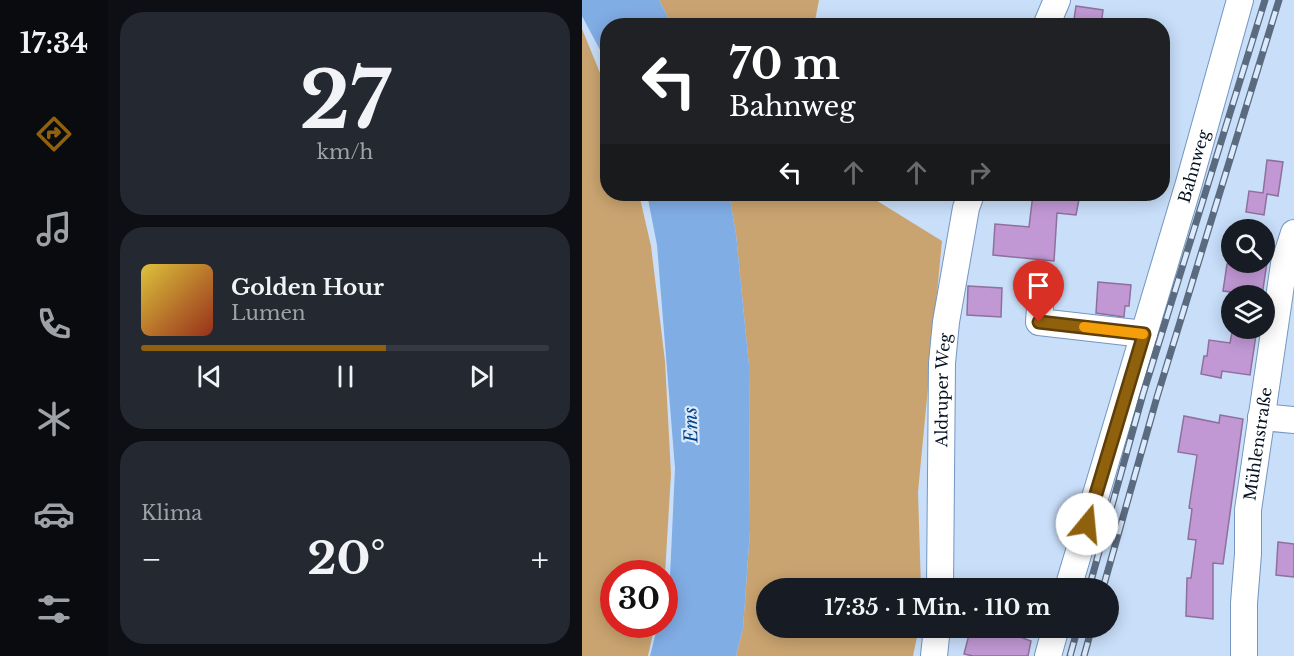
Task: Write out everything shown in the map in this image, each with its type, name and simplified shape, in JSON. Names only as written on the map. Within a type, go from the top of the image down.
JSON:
[{"type":"street","points":[[1049,18],[1057,0]]},
{"type":"street","name":"Bahnweg","points":[[1071,578],[1189,183],[1240,0]]},
{"type":"street","name":"Aldruper Weg","points":[[940,578],[942,363],[946,322],[968,201]]},
{"type":"street","name":"Mühlenstraße","points":[[1244,656],[1248,510],[1284,264],[1294,233]]},
{"type":"street","points":[[1040,308],[1039,322],[1144,334]]},
{"type":"street","points":[[1261,417],[1294,420]]},
{"type":"street","points":[[934,656],[936,638]]},
{"type":"street","points":[[1048,656],[1053,638]]},
{"type":"shaded area","points":[[659,0],[819,0],[816,18],[668,18]]},
{"type":"shaded area","points":[[582,29],[600,73],[600,201],[641,201],[651,246],[665,361],[671,474],[666,560],[600,560],[600,638],[652,638],[648,656],[582,656]]},
{"type":"shaded area","points":[[730,201],[877,201],[942,241],[918,492],[921,578],[756,578],[756,638],[917,638],[913,656],[736,656],[743,628],[750,531],[749,366],[736,234]]},
{"type":"water","points":[[582,0],[659,0],[668,18],[600,18],[600,50],[582,16]]},
{"type":"water","name":"Ems","points":[[648,201],[730,201],[736,234],[749,366],[750,531],[743,628],[736,656],[650,656],[654,638],[678,638],[678,560],[671,560],[675,468],[657,245]]},
{"type":"building","points":[[1076,6],[1103,10],[1102,18],[1074,18]]},
{"type":"building","points":[[1267,160],[1283,162],[1278,196],[1267,194],[1264,215],[1246,212],[1249,191],[1263,193]]},
{"type":"building","points":[[1032,201],[1079,201],[1076,215],[1057,213],[1054,261],[993,255],[995,224],[1029,227]]},
{"type":"building","points":[[1226,273],[1265,273],[1264,285],[1224,285]]},
{"type":"building","points":[[1098,282],[1131,285],[1129,306],[1125,306],[1124,317],[1096,313]]},
{"type":"building","points":[[968,286],[1002,288],[1001,317],[967,315]]},
{"type":"building","points":[[1231,339],[1255,339],[1250,375],[1222,371],[1221,378],[1201,374],[1209,340],[1230,343]]},
{"type":"building","points":[[1220,415],[1243,419],[1223,564],[1213,563],[1213,619],[1186,616],[1187,578],[1191,578],[1196,540],[1188,539],[1192,509],[1189,508],[1197,455],[1178,452],[1184,416],[1219,423]]},
{"type":"building","points":[[1278,542],[1294,544],[1294,577],[1276,575]]},
{"type":"building","points":[[968,638],[1023,638],[1031,641],[1028,656],[964,654]]},
{"type":"railway","points":[[1092,578],[1143,394],[1265,0]]},
{"type":"railway","points":[[1106,578],[1157,397],[1279,0]]},
{"type":"railway","points":[[1070,656],[1075,638]]},
{"type":"railway","points":[[1084,656],[1089,638]]},
{"type":"slow traffic","points":[[1084,327],[1143,334]]},
{"type":"route","points":[[1039,322],[1144,334],[1087,524]]}]
